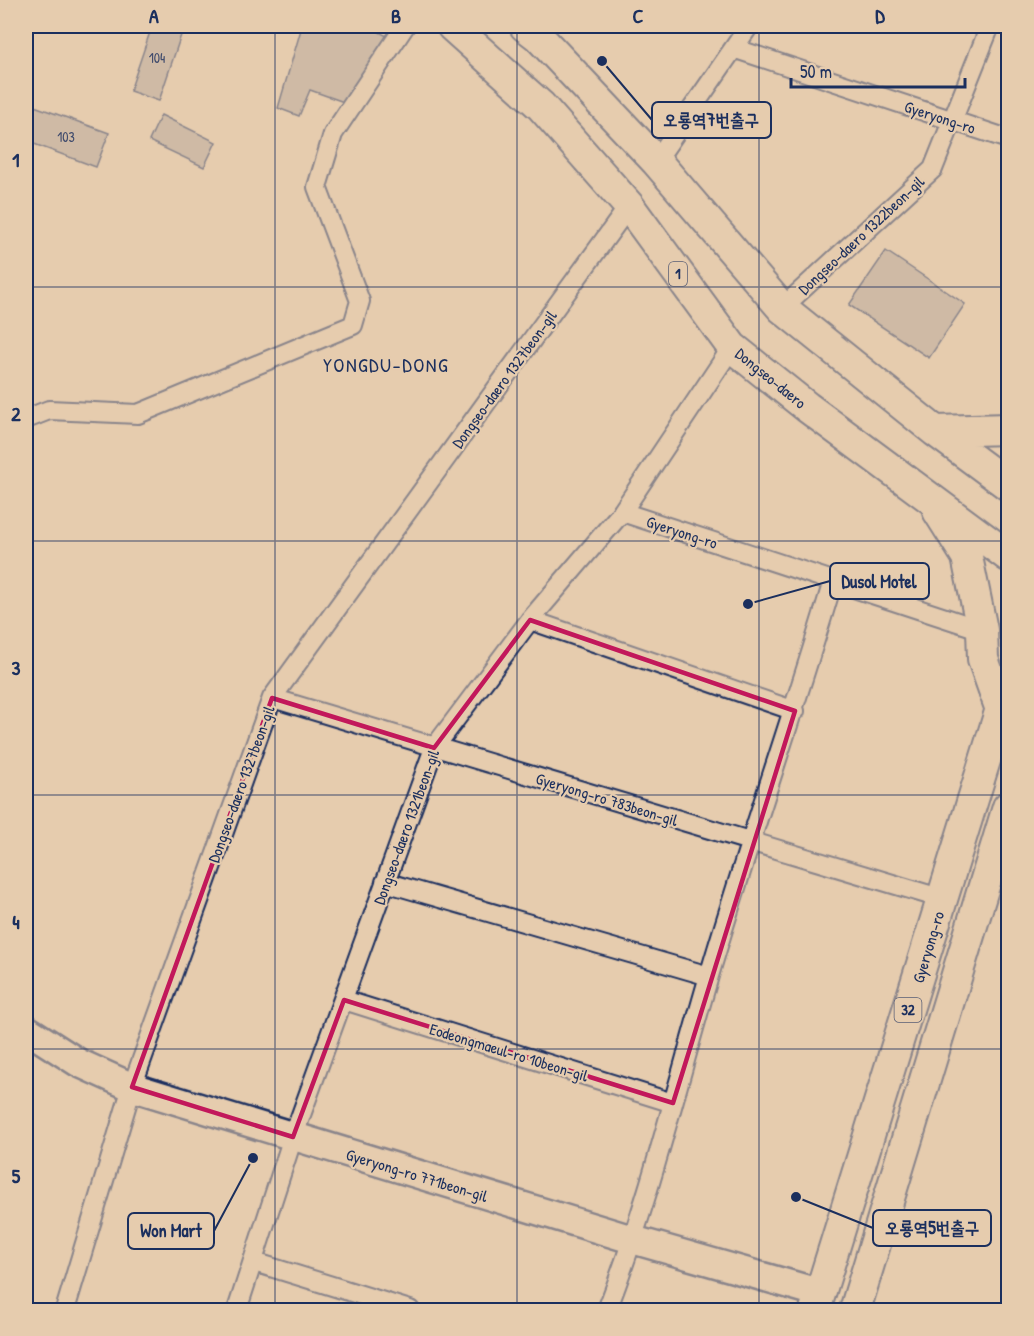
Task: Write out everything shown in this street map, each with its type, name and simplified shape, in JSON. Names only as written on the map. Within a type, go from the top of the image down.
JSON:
[{"type":"main road","name":"Dongseo-daero","points":[[452,26],[541,106],[629,206],[732,347],[807,407],[1008,556]]},
{"type":"main road","points":[[536,29],[656,161],[782,308],[935,431],[1008,485]]},
{"type":"main road","points":[[935,431],[1008,429]]},
{"type":"main road","points":[[928,496],[967,556],[982,630],[983,659],[1005,698]]},
{"type":"main road","name":"Gyeryong-ro","points":[[818,1302],[1005,698]]},
{"type":"main road","name":"32","points":[[855,1311],[1008,807]]},
{"type":"street","points":[[26,419],[49,410],[138,414],[353,325],[360,301],[317,187],[333,134],[405,26]]},
{"type":"street","points":[[656,161],[736,49],[749,26]]},
{"type":"street","name":"Dongseo-daero 1322beon-gil","points":[[782,308],[933,169],[990,26]]},
{"type":"street","name":"Gyeryong-ro","points":[[736,49],[1008,139]]},
{"type":"street","name":"Dongseo-daero 1327beon-gil","points":[[65,1311],[132,1087],[272,698],[629,206]]},
{"type":"street","name":"Dongseo-daero 1321beon-gil","points":[[237,1311],[293,1137],[434,748],[530,620],[622,512],[732,347]]},
{"type":"street","name":"Gyeryong-ro","points":[[622,512],[982,630]]},
{"type":"street","points":[[608,1311],[634,1240],[709,976],[795,711],[833,581]]},
{"type":"street","points":[[530,620],[795,711]]},
{"type":"street","name":"Gyeryong-ro 783beon-gil","points":[[272,698],[943,899]]},
{"type":"street","points":[[385,882],[709,976]]},
{"type":"street","name":"Eodeongmaeul-ro 10beon-gil","points":[[344,1000],[674,1103]]},
{"type":"street","name":"Gyeryong-ro 771beon-gil","points":[[26,1029],[79,1062],[132,1087],[634,1240],[818,1302]]},
{"type":"street","points":[[254,1262],[410,1311]]},
{"type":"highlighted area","points":[[530,620],[795,711],[673,1103],[344,1000],[293,1137],[132,1087],[272,698],[434,748]]},
{"type":"building","points":[[152,26],[184,26],[159,101],[130,91]]},
{"type":"building","points":[[302,26],[368,26],[387,36],[344,102],[310,90],[299,116],[278,108]]},
{"type":"building","points":[[26,103],[109,133],[96,167],[26,141]]},
{"type":"building","points":[[161,115],[216,142],[204,167],[149,141]]},
{"type":"building","points":[[886,251],[965,304],[929,358],[849,305]]},
{"type":"place","name":"오룡역7번출구","points":[[602,61]]},
{"type":"place","name":"Dusol Motel","points":[[748,604]]},
{"type":"place","name":"Won Mart","points":[[253,1158]]},
{"type":"place","name":"오룡역5번출구","points":[[796,1197]]},
{"type":"district","name":"YONGDU-DONG","points":[[386,365]]}]
